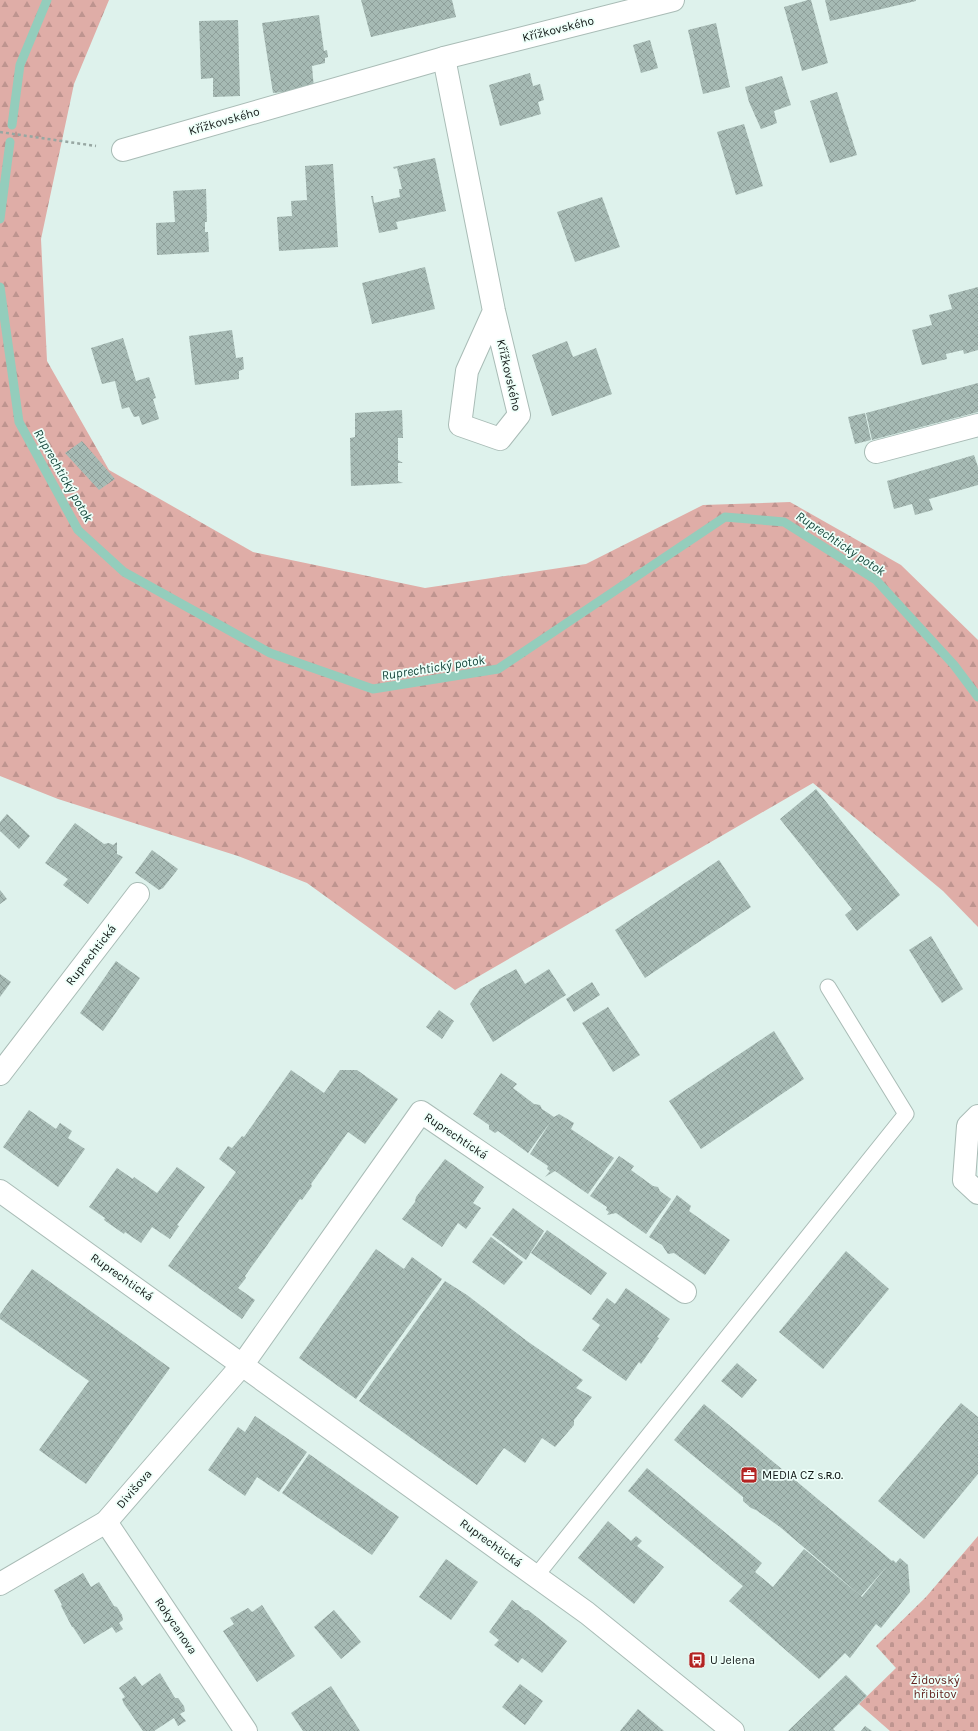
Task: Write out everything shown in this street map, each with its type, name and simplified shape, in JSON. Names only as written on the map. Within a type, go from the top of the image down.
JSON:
[{"type":"street","name":"Křížkovského","points":[[123,150],[444,58],[673,0]]},
{"type":"street","name":"Křížkovského","points":[[444,58],[494,311],[519,415],[500,439],[460,425],[467,371],[494,311]]},
{"type":"street","points":[[876,452],[978,425]]},
{"type":"street","name":"Ruprechtická","points":[[0,1074],[138,894]]},
{"type":"street","name":"Ruprechtická","points":[[243,1364],[421,1112],[685,1292]]},
{"type":"street","points":[[978,1116],[968,1126],[964,1180],[978,1193]]},
{"type":"street","name":"Ruprechtická","points":[[0,1190],[587,1613],[733,1731]]},
{"type":"street","name":"Divišova","points":[[0,1584],[106,1522],[243,1364]]},
{"type":"street","name":"Rokycanova","points":[[106,1522],[246,1731]]},
{"type":"lane","points":[[536,1576],[906,1114],[828,987]]},
{"type":"path","points":[[0,132],[123,150]]},
{"type":"green space","points":[[0,0],[109,0],[74,84],[41,239],[47,361],[109,470],[253,552],[425,588],[586,564],[703,505],[790,502],[901,565],[978,640],[978,927],[943,891],[813,783],[455,990],[307,883],[238,856],[58,799],[0,776]]},
{"type":"green space","name":"Židovský hřibitov","points":[[978,1536],[978,1731],[890,1731],[859,1704],[896,1668],[876,1646],[926,1597]]},
{"type":"building","points":[[361,0],[452,0],[456,17],[371,37]]},
{"type":"building","points":[[811,0],[828,63],[802,71],[784,7]]},
{"type":"building","points":[[825,0],[916,0],[916,1],[830,21]]},
{"type":"building","points":[[319,15],[324,51],[327,50],[328,57],[325,58],[325,63],[312,66],[314,89],[273,93],[262,23]]},
{"type":"building","points":[[238,20],[240,96],[213,97],[213,78],[201,79],[199,21]]},
{"type":"building","points":[[716,23],[730,87],[703,94],[688,30]]},
{"type":"building","points":[[650,40],[658,68],[641,73],[633,45]]},
{"type":"building","points":[[530,73],[533,86],[540,84],[544,100],[538,102],[541,114],[500,126],[489,85]]},
{"type":"building","points":[[782,76],[791,105],[774,111],[777,123],[761,129],[749,102],[745,87]]},
{"type":"building","points":[[837,92],[857,155],[830,163],[810,101]]},
{"type":"building","points":[[744,124],[763,186],[736,195],[717,132]]},
{"type":"building","points":[[435,158],[446,211],[396,222],[398,229],[379,233],[371,196],[373,196],[374,203],[400,197],[399,189],[402,189],[397,168],[394,169],[393,167]]},
{"type":"building","points":[[333,164],[338,247],[279,251],[277,217],[292,216],[291,201],[307,200],[305,166]]},
{"type":"building","points":[[206,189],[207,222],[205,222],[205,232],[208,232],[209,252],[157,255],[156,223],[175,222],[173,191]]},
{"type":"building","points":[[602,197],[620,247],[575,262],[557,212]]},
{"type":"building","points":[[425,267],[435,309],[372,324],[362,283]]},
{"type":"building","points":[[978,287],[978,350],[964,354],[963,350],[946,354],[947,359],[922,365],[912,330],[932,325],[929,315],[952,309],[948,295]]},
{"type":"building","points":[[232,330],[236,358],[243,357],[244,369],[239,371],[239,379],[195,385],[189,336]]},
{"type":"building","points":[[123,338],[136,381],[149,377],[156,398],[153,399],[159,419],[142,425],[139,416],[134,417],[129,407],[122,409],[115,381],[102,384],[91,348]]},
{"type":"building","points":[[567,341],[573,357],[596,348],[612,394],[552,416],[532,355]]},
{"type":"building","points":[[978,383],[978,412],[872,440],[866,413]]},
{"type":"building","points":[[402,410],[403,438],[398,438],[398,460],[403,463],[398,463],[398,481],[403,483],[351,486],[350,438],[355,437],[355,413]]},
{"type":"building","points":[[865,413],[871,440],[855,444],[848,417]]},
{"type":"building","points":[[82,441],[115,479],[99,490],[65,453]]},
{"type":"building","points":[[974,455],[978,467],[978,485],[929,499],[933,510],[915,515],[912,504],[894,509],[887,481]]},
{"type":"building","points":[[816,789],[900,895],[857,931],[845,915],[852,909],[780,819]]},
{"type":"building","points":[[7,814],[30,836],[19,849],[0,831],[0,822]]},
{"type":"building","points":[[75,823],[104,844],[109,843],[113,845],[117,842],[117,854],[123,857],[88,904],[63,885],[68,879],[45,863]]},
{"type":"building","points":[[152,850],[178,869],[163,888],[159,890],[135,873]]},
{"type":"building","points":[[719,860],[751,907],[645,978],[615,930]]},
{"type":"building","points":[[0,890],[7,899],[0,904]]},
{"type":"building","points":[[931,936],[963,989],[942,1003],[909,950]]},
{"type":"building","points":[[116,961],[140,978],[103,1031],[80,1013]]},
{"type":"building","points":[[516,969],[525,984],[549,969],[566,995],[493,1042],[470,1004],[480,989]]},
{"type":"building","points":[[0,974],[11,982],[0,997]]},
{"type":"building","points":[[592,982],[600,995],[574,1012],[566,999]]},
{"type":"building","points":[[608,1007],[640,1055],[613,1072],[582,1023]]},
{"type":"building","points":[[439,1010],[454,1021],[442,1039],[426,1027]]},
{"type":"building","points":[[774,1031],[804,1079],[701,1149],[669,1101]]},
{"type":"building","points":[[291,1070],[324,1093],[340,1070],[357,1070],[398,1099],[365,1144],[348,1132],[311,1184],[312,1186],[302,1200],[300,1199],[245,1276],[246,1278],[238,1288],[255,1300],[242,1319],[168,1266],[236,1172],[219,1159],[228,1146],[232,1148],[242,1136],[244,1137]]},
{"type":"building","points":[[501,1073],[517,1084],[513,1088],[534,1104],[540,1105],[542,1109],[554,1117],[559,1114],[574,1123],[571,1129],[614,1158],[588,1194],[555,1171],[545,1177],[550,1171],[547,1169],[548,1166],[530,1154],[551,1121],[528,1153],[498,1131],[495,1133],[489,1129],[489,1125],[473,1114]]},
{"type":"building","points":[[29,1110],[56,1129],[60,1123],[72,1131],[68,1138],[85,1149],[58,1187],[3,1147]]},
{"type":"building","points":[[619,1156],[634,1166],[631,1170],[653,1186],[658,1187],[660,1191],[671,1199],[646,1234],[616,1213],[607,1215],[609,1212],[606,1210],[607,1207],[590,1196]]},
{"type":"building","points":[[445,1159],[484,1187],[473,1203],[481,1208],[466,1229],[458,1223],[442,1247],[402,1219],[415,1202],[416,1197]]},
{"type":"building","points":[[177,1167],[205,1187],[177,1225],[179,1226],[170,1239],[152,1227],[141,1243],[125,1232],[124,1234],[89,1207],[117,1168],[133,1179],[134,1177],[157,1193]]},
{"type":"building","points":[[677,1195],[691,1206],[689,1211],[730,1240],[705,1275],[674,1253],[668,1254],[662,1245],[649,1237]]},
{"type":"building","points":[[513,1208],[544,1231],[526,1260],[492,1235]]},
{"type":"building","points":[[547,1230],[607,1273],[591,1295],[531,1253]]},
{"type":"building","points":[[491,1237],[523,1262],[504,1285],[472,1262]]},
{"type":"building","points":[[376,1249],[404,1269],[412,1257],[442,1279],[356,1399],[299,1358]]},
{"type":"building","points":[[846,1251],[889,1289],[823,1369],[779,1332]]},
{"type":"building","points":[[32,1269],[170,1368],[86,1484],[39,1450],[89,1381],[0,1319],[0,1314]]},
{"type":"building","points":[[445,1281],[467,1295],[527,1341],[583,1380],[576,1388],[592,1397],[574,1420],[574,1425],[555,1447],[542,1438],[525,1463],[504,1448],[477,1485],[359,1401]]},
{"type":"building","points":[[626,1288],[670,1319],[641,1364],[639,1362],[626,1381],[582,1350],[600,1325],[592,1319],[607,1298],[615,1304]]},
{"type":"building","points":[[737,1363],[757,1380],[742,1398],[721,1381]]},
{"type":"building","points":[[961,1403],[978,1417],[978,1474],[924,1539],[878,1501]]},
{"type":"building","points":[[704,1404],[892,1561],[893,1560],[896,1563],[900,1558],[908,1565],[910,1592],[881,1628],[876,1624],[850,1658],[845,1653],[819,1679],[729,1601],[743,1586],[628,1491],[647,1468],[762,1563],[755,1572],[773,1587],[804,1549],[862,1597],[888,1565],[861,1596],[780,1527],[743,1501],[743,1497],[674,1440]]},
{"type":"building","points":[[255,1416],[307,1452],[279,1492],[257,1477],[245,1496],[208,1470],[238,1427],[245,1432]]},
{"type":"building","points":[[309,1454],[399,1517],[372,1555],[282,1493]]},
{"type":"building","points":[[608,1521],[631,1541],[636,1536],[642,1541],[637,1546],[664,1567],[634,1604],[578,1558]]},
{"type":"building","points":[[446,1559],[478,1582],[451,1620],[419,1597]]},
{"type":"building","points":[[83,1573],[91,1587],[99,1582],[114,1606],[117,1607],[123,1620],[119,1623],[123,1629],[116,1633],[112,1627],[84,1644],[72,1627],[54,1590]]},
{"type":"building","points":[[512,1600],[525,1610],[528,1610],[567,1641],[542,1673],[522,1658],[518,1663],[494,1645],[499,1640],[489,1632]]},
{"type":"building","points":[[262,1605],[295,1656],[257,1682],[223,1631],[234,1624],[230,1618],[248,1608],[252,1612]]},
{"type":"building","points":[[334,1610],[361,1642],[341,1659],[314,1627]]},
{"type":"building","points":[[160,1673],[175,1698],[178,1698],[184,1706],[185,1711],[180,1714],[186,1721],[178,1726],[174,1718],[154,1731],[143,1731],[124,1704],[122,1699],[125,1697],[119,1688],[135,1676],[142,1686]]},
{"type":"building","points":[[846,1675],[867,1696],[833,1729],[835,1731],[788,1731]]},
{"type":"building","points":[[520,1684],[543,1701],[525,1725],[502,1707]]},
{"type":"building","points":[[331,1686],[360,1731],[303,1731],[291,1713]]},
{"type":"building","points":[[638,1709],[664,1731],[620,1731]]},
{"type":"building","points":[[865,1726],[872,1731],[861,1731]]},
{"type":"waterway","name":"Ruprechtický potok","points":[[12,125],[20,65],[47,0]]},
{"type":"waterway","name":"Ruprechtický potok","points":[[0,219],[10,142]]},
{"type":"waterway","name":"Ruprechtický potok","points":[[0,287],[19,422],[78,530],[124,572],[270,653],[373,689],[498,669],[725,517],[784,522],[876,580],[954,665],[978,697]]},
{"type":"place","name":"MEDIA CZ s.ʀ.ᴏ.","points":[[749,1475]]},
{"type":"place","name":"U Jelena","points":[[697,1660]]}]
